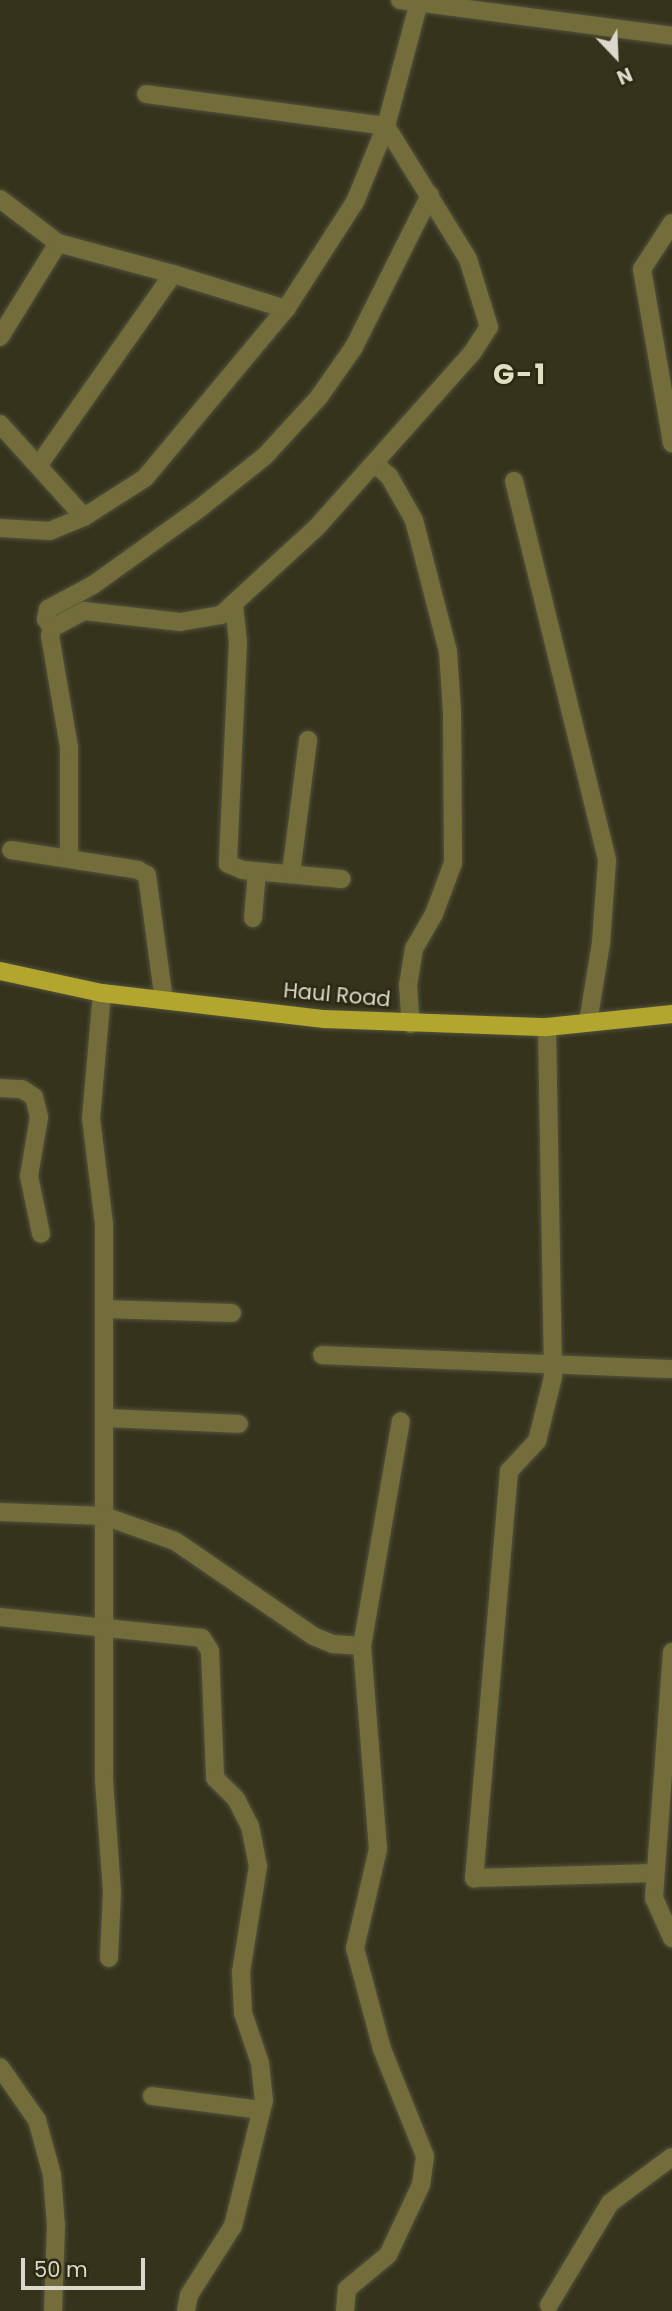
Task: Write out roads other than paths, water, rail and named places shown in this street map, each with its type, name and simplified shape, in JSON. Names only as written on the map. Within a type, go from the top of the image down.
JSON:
[{"type":"main road","name":"Haul Road","points":[[0,971],[102,993],[411,1024],[547,1027],[672,1014]]},
{"type":"street","points":[[400,0],[672,36]]},
{"type":"street","points":[[0,528],[50,530],[84,517],[145,478],[286,309],[355,202],[386,126],[419,2]]},
{"type":"street","points":[[69,858],[69,747],[50,636],[52,628],[84,611],[180,622],[221,615],[375,464],[478,347],[489,327],[468,259],[386,126],[146,94]]},
{"type":"street","points":[[52,628],[46,620],[48,608],[93,585],[200,508],[265,456],[319,397],[354,347],[430,195]]},
{"type":"street","points":[[0,200],[58,243],[173,274],[286,309]]},
{"type":"street","points":[[672,223],[642,268],[670,413],[672,443]]},
{"type":"street","points":[[0,337],[58,243]]},
{"type":"street","points":[[39,465],[173,274]]},
{"type":"street","points":[[0,424],[84,517]]},
{"type":"street","points":[[375,464],[389,476],[414,520],[448,651],[453,863],[434,914],[414,948],[408,985],[411,1024]]},
{"type":"street","points":[[514,481],[607,861],[601,943],[588,1022]]},
{"type":"street","points":[[234,605],[238,641],[228,864],[257,871],[342,879]]},
{"type":"street","points":[[291,873],[308,740]]},
{"type":"street","points":[[11,850],[138,870],[147,875],[164,1000]]},
{"type":"street","points":[[253,918],[257,871]]},
{"type":"street","points":[[102,993],[91,1118],[104,1224],[104,1780],[112,1892],[109,1958]]},
{"type":"street","points":[[547,1027],[553,1364],[537,1441],[509,1471],[474,1878],[654,1872]]},
{"type":"street","points":[[0,1088],[22,1089],[34,1097],[39,1117],[29,1176],[41,1234]]},
{"type":"street","points":[[104,1309],[232,1313]]},
{"type":"street","points":[[322,1355],[672,1369]]},
{"type":"street","points":[[104,1419],[239,1424]]},
{"type":"street","points":[[345,2311],[347,2289],[388,2255],[421,2185],[425,2156],[382,2049],[358,1973],[355,1948],[377,1849],[362,1646],[401,1421]]},
{"type":"street","points":[[0,1512],[104,1516],[175,1541],[313,1636],[333,1644],[362,1646]]},
{"type":"street","points":[[0,1617],[202,1639],[210,1651],[215,1778],[236,1799],[250,1826],[258,1866],[241,1972],[243,2013],[260,2063],[261,2110],[233,2226],[189,2295],[186,2311]]},
{"type":"street","points":[[672,1651],[654,1872],[663,1897],[672,1938]]},
{"type":"street","points":[[0,2067],[37,2120],[52,2175],[56,2226],[53,2311]]},
{"type":"street","points":[[152,2096],[261,2110]]},
{"type":"street","points":[[549,2305],[610,2203],[672,2157]]},
{"type":"district","name":"G-1","points":[[520,375]]}]
